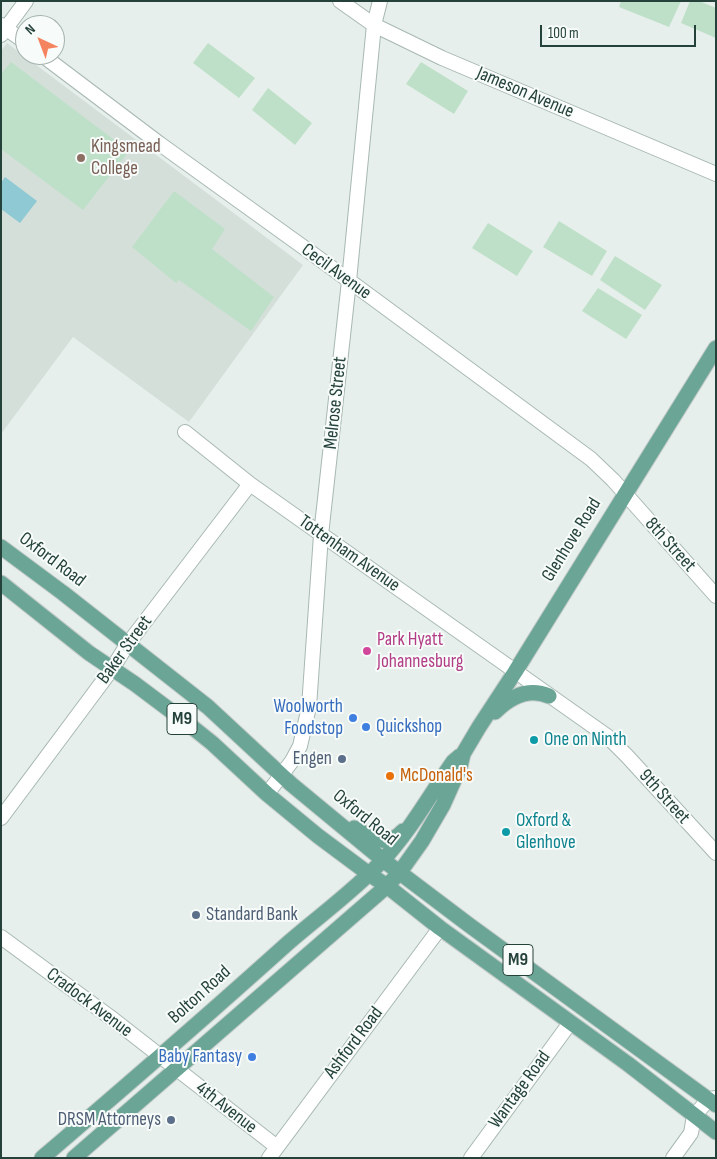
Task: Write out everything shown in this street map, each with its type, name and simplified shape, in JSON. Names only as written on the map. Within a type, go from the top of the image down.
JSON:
[{"type":"main road","name":"Glenhove Road","points":[[400,872],[422,842],[443,805],[460,767],[463,754],[479,727],[716,348]]},
{"type":"main road","name":"Oxford Road","points":[[1,547],[63,593],[208,707],[282,776],[383,860],[476,930],[713,1101]]},
{"type":"main road","name":"M9","points":[[1,582],[89,653],[136,684],[212,743],[267,794],[318,836],[387,886],[440,928],[628,1064],[694,1116],[714,1126]]},
{"type":"main road","points":[[479,727],[501,706],[519,695],[532,692],[549,696]]},
{"type":"main road","name":"Glenhove Road","points":[[383,860],[420,811],[453,762],[463,754]]},
{"type":"main road","points":[[331,816],[373,837],[388,841],[400,834],[420,811]]},
{"type":"main road","name":"Bolton Road","points":[[42,1158],[161,1057],[383,860]]},
{"type":"main road","name":"Bolton Road","points":[[74,1158],[387,886],[400,872]]},
{"type":"street","points":[[15,36],[3,29],[26,1]]},
{"type":"street","name":"Jameson Avenue","points":[[340,1],[374,25],[442,58],[716,174]]},
{"type":"street","name":"Melrose Street","points":[[267,794],[282,776],[300,746],[308,715],[321,535],[349,281],[374,25],[380,1]]},
{"type":"street","name":"Cecil Avenue","points":[[55,65],[168,150],[579,450],[605,472],[625,494]]},
{"type":"street","name":"Tottenham Avenue","points":[[185,432],[250,484],[515,672]]},
{"type":"street","name":"Baker Street","points":[[1,818],[112,669],[127,645],[250,484]]},
{"type":"street","name":"8th Street","points":[[625,494],[716,596]]},
{"type":"street","name":"9th Street","points":[[515,672],[617,745],[716,853]]},
{"type":"street","name":"Ashford Road","points":[[273,1153],[440,928]]},
{"type":"street","name":"Cradock Avenue","points":[[1,937],[175,1069]]},
{"type":"street","name":"Wantage Road","points":[[471,1158],[570,1023]]},
{"type":"street","name":"4th Avenue","points":[[175,1069],[273,1153]]},
{"type":"street","points":[[672,1158],[692,1133],[694,1116],[713,1101]]},
{"type":"street","points":[[692,1133],[714,1126]]},
{"type":"shaded area","name":"Kingsmead College","points":[[7,43],[15,49],[15,65],[36,65],[303,265],[189,422],[73,337],[1,434],[1,51]]},
{"type":"green space","points":[[621,1],[681,1],[669,27],[619,7]]},
{"type":"green space","points":[[690,1],[699,1],[716,8],[716,38],[681,23]]},
{"type":"green space","points":[[208,43],[255,78],[239,98],[193,63]]},
{"type":"green space","points":[[11,62],[129,151],[83,210],[1,149],[1,74]]},
{"type":"green space","points":[[421,62],[468,91],[454,114],[406,84]]},
{"type":"green space","points":[[268,88],[312,123],[295,145],[252,110]]},
{"type":"green space","points":[[174,191],[225,229],[212,249],[274,297],[251,331],[179,280],[176,283],[132,247]]},
{"type":"green space","points":[[559,221],[607,251],[592,276],[543,247]]},
{"type":"green space","points":[[488,223],[533,251],[517,276],[472,248]]},
{"type":"green space","points":[[615,256],[662,285],[645,310],[600,280]]},
{"type":"green space","points":[[598,288],[642,315],[626,339],[582,311]]},
{"type":"water","points":[[5,177],[37,201],[20,223],[1,209],[1,183]]},
{"type":"place","name":"Kingsmead College","points":[[81,158]]},
{"type":"place","name":"Park Hyatt Johannesburg","points":[[367,651]]},
{"type":"place","name":"Woolworth Foodstop","points":[[353,718]]},
{"type":"place","name":"Quickshop","points":[[366,727]]},
{"type":"place","name":"One on Ninth","points":[[534,740]]},
{"type":"place","name":"Engen","points":[[342,759]]},
{"type":"place","name":"McDonald's","points":[[390,776]]},
{"type":"place","name":"Oxford & Glenhove","points":[[506,832]]},
{"type":"place","name":"Standard Bank","points":[[196,915]]},
{"type":"place","name":"Baby Fantasy","points":[[252,1057]]},
{"type":"place","name":"DRSM Attorneys","points":[[171,1120]]}]
